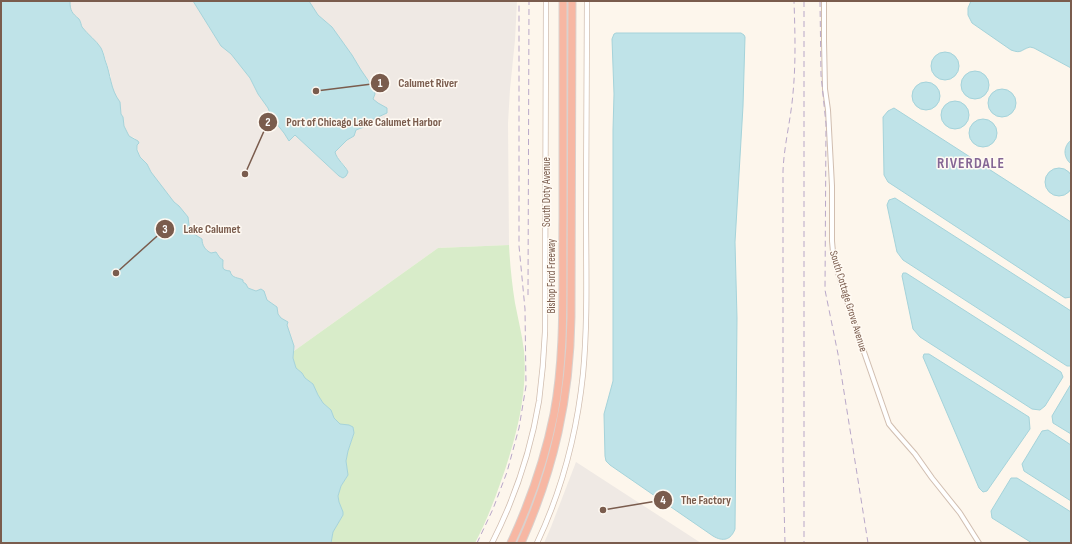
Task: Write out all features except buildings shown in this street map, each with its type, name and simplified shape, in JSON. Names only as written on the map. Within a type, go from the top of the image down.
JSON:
[{"type":"highway","name":"Bishop Ford Freeway","points":[[511,543],[520,524],[542,462],[554,414],[558,386],[561,349],[562,292],[563,1]]},
{"type":"highway","name":"Bishop Ford Freeway","points":[[521,543],[534,514],[550,466],[562,416],[570,363],[572,317],[572,1]]},
{"type":"street","name":"South Doty Avenue","points":[[492,543],[515,490],[530,442],[543,366],[545,332],[546,1]]},
{"type":"street","points":[[537,543],[547,522],[567,461],[577,419],[583,374],[586,303],[587,1]]},
{"type":"street","name":"South Cottage Grove Avenue","points":[[824,1],[825,88],[828,110],[832,186],[832,241],[836,263],[856,329],[889,424],[915,454],[960,513],[979,543]]},
{"type":"shaded area","points":[[70,1],[193,1],[221,46],[231,54],[250,78],[258,94],[268,108],[272,118],[289,141],[295,135],[339,176],[346,167],[336,156],[335,152],[347,140],[354,136],[356,130],[364,127],[367,122],[387,113],[372,98],[361,70],[352,55],[332,27],[318,15],[309,1],[517,1],[508,123],[509,245],[438,248],[294,351],[287,325],[288,322],[281,318],[278,314],[277,308],[267,300],[265,295],[248,288],[243,282],[235,278],[224,269],[222,267],[223,260],[218,254],[215,252],[213,254],[205,249],[200,238],[191,230],[188,217],[174,202],[151,172],[147,164],[140,157],[135,138],[129,136],[124,126],[119,100],[113,91],[111,77],[103,51],[81,26],[79,19],[76,18],[70,9]]},
{"type":"shaded area","points":[[576,462],[701,543],[544,543]]},
{"type":"green space","points":[[509,245],[514,296],[524,351],[524,385],[519,419],[506,468],[492,506],[475,543],[331,543],[333,532],[343,515],[338,496],[341,486],[348,475],[346,461],[354,433],[353,427],[340,424],[334,418],[331,410],[323,403],[313,384],[296,368],[293,358],[294,351],[438,248]]},
{"type":"water","points":[[1,1],[70,1],[72,12],[79,19],[82,27],[97,42],[102,50],[112,87],[120,102],[124,126],[129,136],[138,141],[139,143],[137,145],[137,150],[140,157],[147,164],[151,172],[174,202],[188,217],[189,225],[194,234],[202,239],[203,245],[206,249],[211,253],[216,252],[223,260],[224,269],[230,271],[234,277],[243,280],[248,288],[256,291],[261,289],[264,291],[267,300],[277,307],[278,314],[281,318],[288,322],[287,325],[294,346],[293,358],[296,368],[313,384],[323,403],[331,410],[334,418],[340,424],[353,427],[354,433],[346,461],[348,475],[341,486],[338,496],[343,515],[333,532],[331,543],[1,543]]},
{"type":"water","points":[[193,1],[309,1],[318,15],[332,27],[374,89],[375,94],[373,99],[387,108],[387,113],[367,122],[364,127],[356,130],[354,136],[347,140],[335,152],[337,158],[348,172],[346,176],[343,178],[339,176],[295,135],[289,141],[272,118],[268,108],[258,94],[250,78],[231,54],[221,46]]},
{"type":"water","points":[[971,1],[1071,2],[1071,68],[1034,48],[1030,47],[1019,52],[1011,50],[972,23],[968,15],[968,8]]},
{"type":"water","points":[[616,33],[741,33],[745,37],[743,106],[735,242],[737,318],[735,529],[731,536],[726,539],[720,539],[713,536],[606,461],[604,414],[613,381],[614,94],[612,39]]},
{"type":"water","points":[[945,52],[955,56],[959,66],[955,76],[945,80],[935,76],[931,66],[935,56]]},
{"type":"water","points":[[975,71],[985,75],[989,85],[985,95],[975,99],[965,95],[961,85],[965,75]]},
{"type":"water","points":[[926,82],[936,86],[940,96],[936,106],[926,110],[916,106],[912,96],[916,86]]},
{"type":"water","points":[[1002,89],[1012,93],[1016,103],[1012,113],[1002,117],[992,113],[988,103],[992,93]]},
{"type":"water","points":[[955,101],[965,105],[969,115],[965,125],[955,129],[945,125],[941,115],[945,105]]},
{"type":"water","points":[[894,108],[1071,222],[1071,297],[1065,298],[888,182],[884,175],[883,117],[888,111]]},
{"type":"water","points":[[983,119],[993,123],[997,133],[993,143],[983,147],[973,143],[969,133],[973,123]]},
{"type":"water","points":[[1071,140],[1071,164],[1066,158],[1065,149]]},
{"type":"water","points":[[1059,168],[1069,172],[1073,182],[1069,192],[1059,196],[1049,192],[1045,182],[1049,172]]},
{"type":"water","points":[[895,198],[1071,311],[1071,366],[1067,366],[903,260],[897,252],[887,205],[889,200]]},
{"type":"water","points":[[903,273],[906,273],[1061,372],[1063,377],[1045,406],[1040,410],[1032,409],[920,337],[913,329],[902,276]]},
{"type":"water","points":[[924,354],[929,354],[1029,417],[1030,429],[987,491],[983,492],[979,488],[923,357]]},
{"type":"water","points":[[1071,384],[1071,434],[1053,423],[1052,416]]},
{"type":"water","points":[[1048,430],[1071,445],[1071,501],[1024,471],[1022,464],[1042,431]]},
{"type":"water","points":[[1011,478],[1017,478],[1071,512],[1071,543],[1032,543],[992,518],[991,511]]},
{"type":"railway","points":[[477,543],[493,509],[507,472],[519,428],[526,386],[525,309],[519,246],[519,1]]},
{"type":"railway","points":[[528,295],[529,1]]},
{"type":"railway","points":[[785,543],[783,465],[783,171],[794,81],[794,1]]},
{"type":"railway","points":[[804,1],[804,543]]},
{"type":"railway","points":[[820,1],[821,75],[826,124],[825,290],[838,354],[868,543]]},
{"type":"place","name":"Calumet River","points":[[316,91]]},
{"type":"place","name":"Port of Chicago Lake Calumet Harbor","points":[[245,174]]},
{"type":"place","name":"Lake Calumet","points":[[116,273]]},
{"type":"place","name":"The Factory","points":[[603,510]]},
{"type":"district","name":"RIVERDALE","points":[[971,163]]}]
